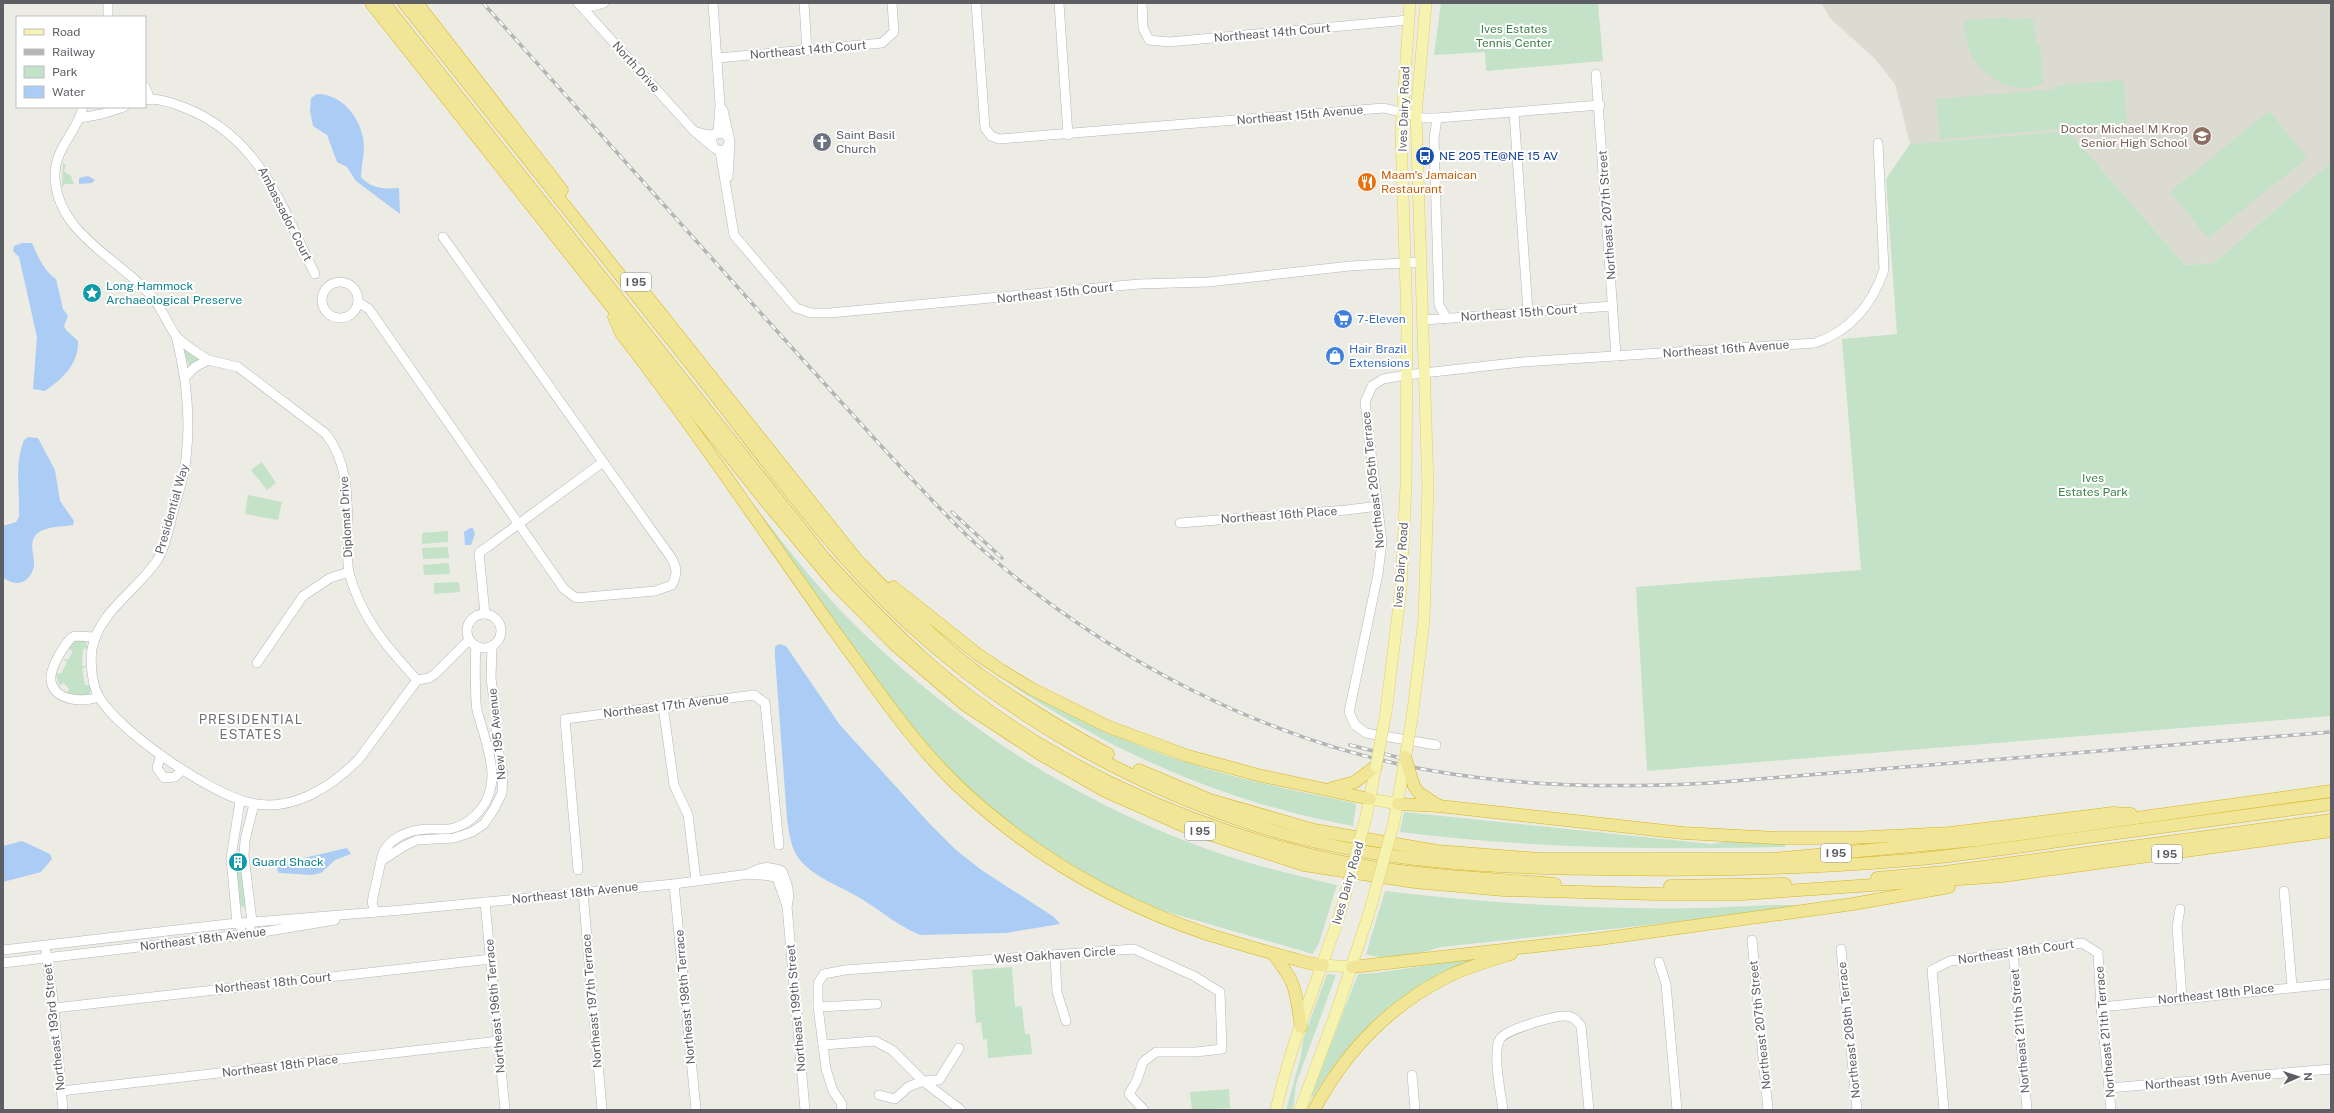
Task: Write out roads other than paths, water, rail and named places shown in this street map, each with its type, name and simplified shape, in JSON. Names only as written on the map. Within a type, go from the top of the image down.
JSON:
[{"type":"highway","name":"I 95","points":[[371,3],[768,504],[836,585],[894,644],[965,705],[1040,754],[1105,791],[1184,826],[1304,865],[1415,882],[1503,890],[1742,894],[2003,876],[2331,831]]},
{"type":"highway","points":[[384,3],[820,553],[864,602],[925,660],[981,705],[1066,760],[1157,806],[1238,835],[1340,861],[1413,872],[1566,885],[1661,886],[1806,883],[1945,872],[2331,820]]},
{"type":"highway","points":[[404,3],[784,483],[861,576],[908,624],[954,664],[1020,713],[1075,746],[1169,793],[1259,826],[1331,845],[1396,856],[1554,869],[1698,871],[1817,867],[1915,859],[2331,804]]},
{"type":"highway","name":"I 95","points":[[417,3],[586,220],[857,560],[914,617],[978,673],[1052,724],[1132,767],[1210,800],[1314,830],[1437,851],[1539,859],[1772,859],[1977,840],[2331,791]]},
{"type":"highway","points":[[606,299],[622,333],[705,446],[883,698],[921,747],[958,786],[1029,844],[1109,893],[1171,922],[1274,955],[1311,964],[1323,965]]},
{"type":"highway","points":[[857,560],[976,653],[1032,689],[1063,705],[1127,734],[1188,756],[1258,775],[1326,788],[1370,799]]},
{"type":"highway","points":[[1406,757],[1414,786],[1419,793],[1439,806]]},
{"type":"highway","points":[[1326,788],[1343,786],[1355,782],[1375,771]]},
{"type":"highway","points":[[1398,804],[1439,806],[1683,832],[1784,838],[1858,838],[1950,833],[2113,813],[2154,816]]},
{"type":"highway","points":[[1352,967],[1481,951],[1528,948],[1853,904],[2003,876]]},
{"type":"highway","points":[[1314,1110],[1336,1072],[1363,1039],[1411,998],[1452,974],[1528,948]]},
{"type":"highway","points":[[1274,955],[1291,978],[1297,991],[1300,1027]]},
{"type":"main road","name":"Ives Dairy Road","points":[[1276,1110],[1283,1077],[1342,907],[1366,817],[1386,712],[1403,556],[1406,375],[1405,263],[1401,132],[1410,3]]},
{"type":"main road","name":"Ives Dairy Road","points":[[1398,804],[1421,651],[1426,582],[1428,487],[1424,320],[1416,115],[1426,3]]},
{"type":"main road","points":[[1300,1110],[1352,967],[1370,910],[1394,822],[1398,804],[1370,799]]},
{"type":"main road","points":[[1323,965],[1352,967]]},
{"type":"street","points":[[108,3],[108,16]]},
{"type":"street","points":[[580,6],[604,3]]},
{"type":"street","points":[[713,3],[718,58],[720,106],[716,133],[711,139],[716,148],[727,187]]},
{"type":"street","points":[[804,3],[807,51]]},
{"type":"street","name":"Northeast 14th Court","points":[[718,58],[882,43],[894,32],[892,3]]},
{"type":"street","name":"Northeast 15th Avenue","points":[[976,3],[985,128],[990,136],[999,139],[1068,135],[1384,108],[1423,118],[1437,118],[1600,105]]},
{"type":"street","points":[[1059,3],[1068,135]]},
{"type":"street","name":"Northeast 14th Court","points":[[1142,3],[1143,28],[1148,40],[1169,42],[1408,20]]},
{"type":"street","name":"North Drive","points":[[580,6],[694,131],[716,148]]},
{"type":"street","name":"Northeast 207th Street","points":[[1596,74],[1600,105],[1616,356]]},
{"type":"street","name":"Ambassador Court","points":[[147,100],[173,103],[198,113],[223,128],[256,160],[270,180],[315,274]]},
{"type":"street","points":[[720,106],[729,140],[727,187]]},
{"type":"street","name":"Presidential Way","points":[[83,108],[80,118],[65,140],[58,158],[55,176],[58,194],[64,210],[74,224],[95,247],[148,292],[165,315],[176,336],[186,376],[187,457],[183,480],[163,548],[156,562],[103,621],[95,637],[91,663],[99,697],[123,724],[182,770],[240,800],[254,804],[297,801],[332,783],[359,759],[417,680]]},
{"type":"street","points":[[80,118],[120,108]]},
{"type":"street","points":[[1514,113],[1528,312]]},
{"type":"street","points":[[1437,118],[1434,139],[1439,305],[1447,318]]},
{"type":"street","points":[[694,131],[703,134],[724,133],[729,140]]},
{"type":"street","points":[[716,148],[726,149],[729,140]]},
{"type":"street","name":"Northeast 16th Avenue","points":[[1406,375],[1522,362],[1815,343],[1830,338],[1843,330],[1866,306],[1879,284],[1884,270],[1878,143]]},
{"type":"street","name":"Northeast 15th Court","points":[[727,187],[731,223],[734,235],[796,308],[811,313],[830,313],[1140,284],[1209,282],[1345,266],[1421,262]]},
{"type":"street","points":[[358,302],[350,315],[339,319],[334,318],[324,311],[321,300],[322,294],[330,284],[343,282],[354,288],[358,302],[369,309],[517,523],[564,588],[576,598],[655,591],[672,585],[677,575],[676,566],[443,237]]},
{"type":"street","name":"Northeast 15th Court","points":[[1424,320],[1613,306]]},
{"type":"street","name":"Presidential Way","points":[[176,336],[208,360]]},
{"type":"street","points":[[186,376],[195,367],[208,360]]},
{"type":"street","name":"Diplomat Drive","points":[[208,360],[238,367],[256,379],[326,434],[336,448],[341,458],[346,486],[349,572],[363,612],[378,636],[417,680]]},
{"type":"street","name":"Northeast 205th Terrace","points":[[1406,375],[1383,379],[1372,386],[1365,402],[1382,542],[1378,574],[1349,712],[1351,720],[1366,733],[1436,745]]},
{"type":"street","points":[[485,614],[479,553],[517,523],[603,462]]},
{"type":"street","name":"Northeast 16th Place","points":[[1180,523],[1347,510],[1378,506]]},
{"type":"street","points":[[257,663],[303,596],[330,578],[349,572]]},
{"type":"street","points":[[485,614],[495,618],[501,627],[500,638],[492,647],[476,647],[469,640],[466,631],[470,620],[474,617],[485,614]]},
{"type":"street","points":[[95,637],[75,636],[71,638],[52,671],[51,680],[54,687],[66,697],[85,701],[99,697]]},
{"type":"street","points":[[417,680],[430,678],[469,640]]},
{"type":"street","name":"New 195 Avenue","points":[[375,912],[372,902],[382,852],[399,837],[412,831],[456,828],[472,820],[482,809],[492,790],[492,773],[477,708],[476,647]]},
{"type":"street","name":"New 195 Avenue","points":[[381,861],[404,846],[417,840],[454,838],[472,832],[484,824],[502,793],[503,774],[496,738],[494,700],[491,679],[492,647]]},
{"type":"street","name":"Northeast 17th Avenue","points":[[578,870],[564,719],[663,706],[754,695],[765,703],[780,845]]},
{"type":"street","points":[[477,700],[494,700]]},
{"type":"street","points":[[663,706],[674,785],[688,815],[696,880]]},
{"type":"street","points":[[161,755],[157,764],[160,775],[172,779],[182,770]]},
{"type":"street","points":[[240,800],[231,860],[237,923],[246,934],[252,921],[245,846],[254,804]]},
{"type":"street","points":[[232,846],[245,846]]},
{"type":"street","name":"Northeast 18th Avenue","points":[[3,950],[252,921],[402,910],[674,884],[749,874],[759,876],[770,875],[777,878],[786,906]]},
{"type":"street","name":"Northeast 198th Terrace","points":[[674,884],[696,1110]]},
{"type":"street","points":[[2284,890],[2292,986]]},
{"type":"street","name":"Northeast 197th Terrace","points":[[583,892],[602,1110]]},
{"type":"street","name":"Northeast 196th Terrace","points":[[486,902],[505,1110]]},
{"type":"street","name":"Northeast 199th Street","points":[[786,906],[805,1110]]},
{"type":"street","points":[[2180,909],[2177,928],[2182,998]]},
{"type":"street","name":"Northeast 18th Avenue","points":[[3,963],[246,934],[402,910]]},
{"type":"street","name":"Northeast 207th Street","points":[[1752,940],[1768,1110]]},
{"type":"street","name":"Northeast 18th Court","points":[[1944,1110],[1932,970],[1950,961],[2082,943],[2098,953]]},
{"type":"street","name":"Northeast 193rd Street","points":[[45,945],[54,1008],[63,1110]]},
{"type":"street","name":"West Oakhaven Circle","points":[[843,1109],[833,1091],[826,1069],[818,1007],[818,983],[824,974],[845,970],[1134,949],[1194,976],[1220,992],[1222,1049],[1196,1052],[1156,1052],[1143,1062],[1129,1094],[1144,1110]]},
{"type":"street","name":"Northeast 208th Terrace","points":[[1840,949],[1857,1110]]},
{"type":"street","name":"Northeast 211th Street","points":[[2013,952],[2027,1110]]},
{"type":"street","name":"Northeast 211th Terrace","points":[[2098,953],[2101,1007],[2111,1110]]},
{"type":"street","points":[[1055,955],[1057,992],[1066,1021]]},
{"type":"street","name":"Northeast 18th Court","points":[[54,1008],[491,959]]},
{"type":"street","points":[[1659,962],[1666,984],[1677,1110]]},
{"type":"street","name":"Northeast 18th Place","points":[[2101,1007],[2292,986],[2331,984]]},
{"type":"street","points":[[818,1007],[877,1004]]},
{"type":"street","points":[[1503,1110],[1497,1051],[1500,1040],[1504,1034],[1530,1024],[1566,1016],[1575,1019],[1581,1026],[1590,1110]]},
{"type":"street","name":"Northeast 18th Place","points":[[61,1091],[499,1041]]},
{"type":"street","points":[[823,1045],[875,1042],[892,1050],[923,1081],[961,1110]]},
{"type":"street","points":[[879,1095],[895,1099],[908,1087],[923,1081],[939,1080],[959,1048]]},
{"type":"street","name":"Northeast 19th Avenue","points":[[2109,1088],[2331,1069]]},
{"type":"street","points":[[1412,1075],[1415,1110]]},
{"type":"water","points":[[317,94],[327,95],[336,99],[350,111],[356,119],[363,137],[364,146],[361,177],[369,184],[374,186],[399,188],[400,214],[356,181],[347,167],[337,162],[327,135],[313,126],[310,111],[311,98]]},
{"type":"water","points":[[88,176],[95,180],[92,183],[79,184],[79,178]]},
{"type":"water","points":[[22,243],[32,243],[45,268],[56,279],[63,309],[68,316],[64,326],[66,330],[78,341],[76,357],[72,364],[63,376],[45,391],[33,389],[37,337],[19,257],[13,251],[14,246]]},
{"type":"water","points":[[28,437],[38,438],[55,470],[60,501],[74,521],[73,525],[42,530],[35,536],[32,544],[34,562],[33,570],[28,579],[21,583],[17,583],[3,578],[3,526],[16,522],[19,517],[19,459],[24,440]]},
{"type":"water","points":[[470,528],[473,528],[475,534],[471,545],[465,545],[464,532]]},
{"type":"water","points":[[779,644],[786,646],[840,725],[929,823],[956,850],[980,869],[1054,917],[1060,924],[1006,933],[920,935],[897,923],[860,898],[820,877],[806,866],[794,851],[787,819],[775,657],[775,647]]},
{"type":"water","points":[[22,841],[50,854],[52,859],[41,872],[3,882],[3,846]]},
{"type":"water","points":[[347,848],[351,854],[335,860],[321,873],[312,875],[279,873],[277,870],[278,864]]},
{"type":"railway","points":[[483,3],[862,425],[909,476],[975,543],[1033,591],[1084,627],[1137,660],[1192,690],[1249,716],[1308,739],[1368,757],[1428,770],[1498,780],[1604,786],[1710,783],[2331,732]]},
{"type":"railway","points":[[952,512],[1002,558]]},
{"type":"railway","points":[[1350,745],[1408,760]]},
{"type":"place","name":"Doctor Michael M Krop Senior High School","points":[[2202,136]]},
{"type":"place","name":"Saint Basil Church","points":[[822,142]]},
{"type":"place","name":"NE 205 TE@NE 15 AV","points":[[1425,156]]},
{"type":"place","name":"Maam's Jamaican Restaurant","points":[[1367,182]]},
{"type":"place","name":"Long Hammock Archaeological Preserve","points":[[92,293]]},
{"type":"place","name":"7-Eleven","points":[[1343,319]]},
{"type":"place","name":"Hair Brazil Extensions","points":[[1335,356]]},
{"type":"place","name":"Guard Shack","points":[[238,862]]},
{"type":"district","name":"PRESIDENTIAL ESTATES","points":[[251,726]]},
{"type":"park label","name":"Ives Estates Tennis Center","points":[[1514,36]]},
{"type":"park label","name":"Ives Estates Park","points":[[2093,485]]}]
